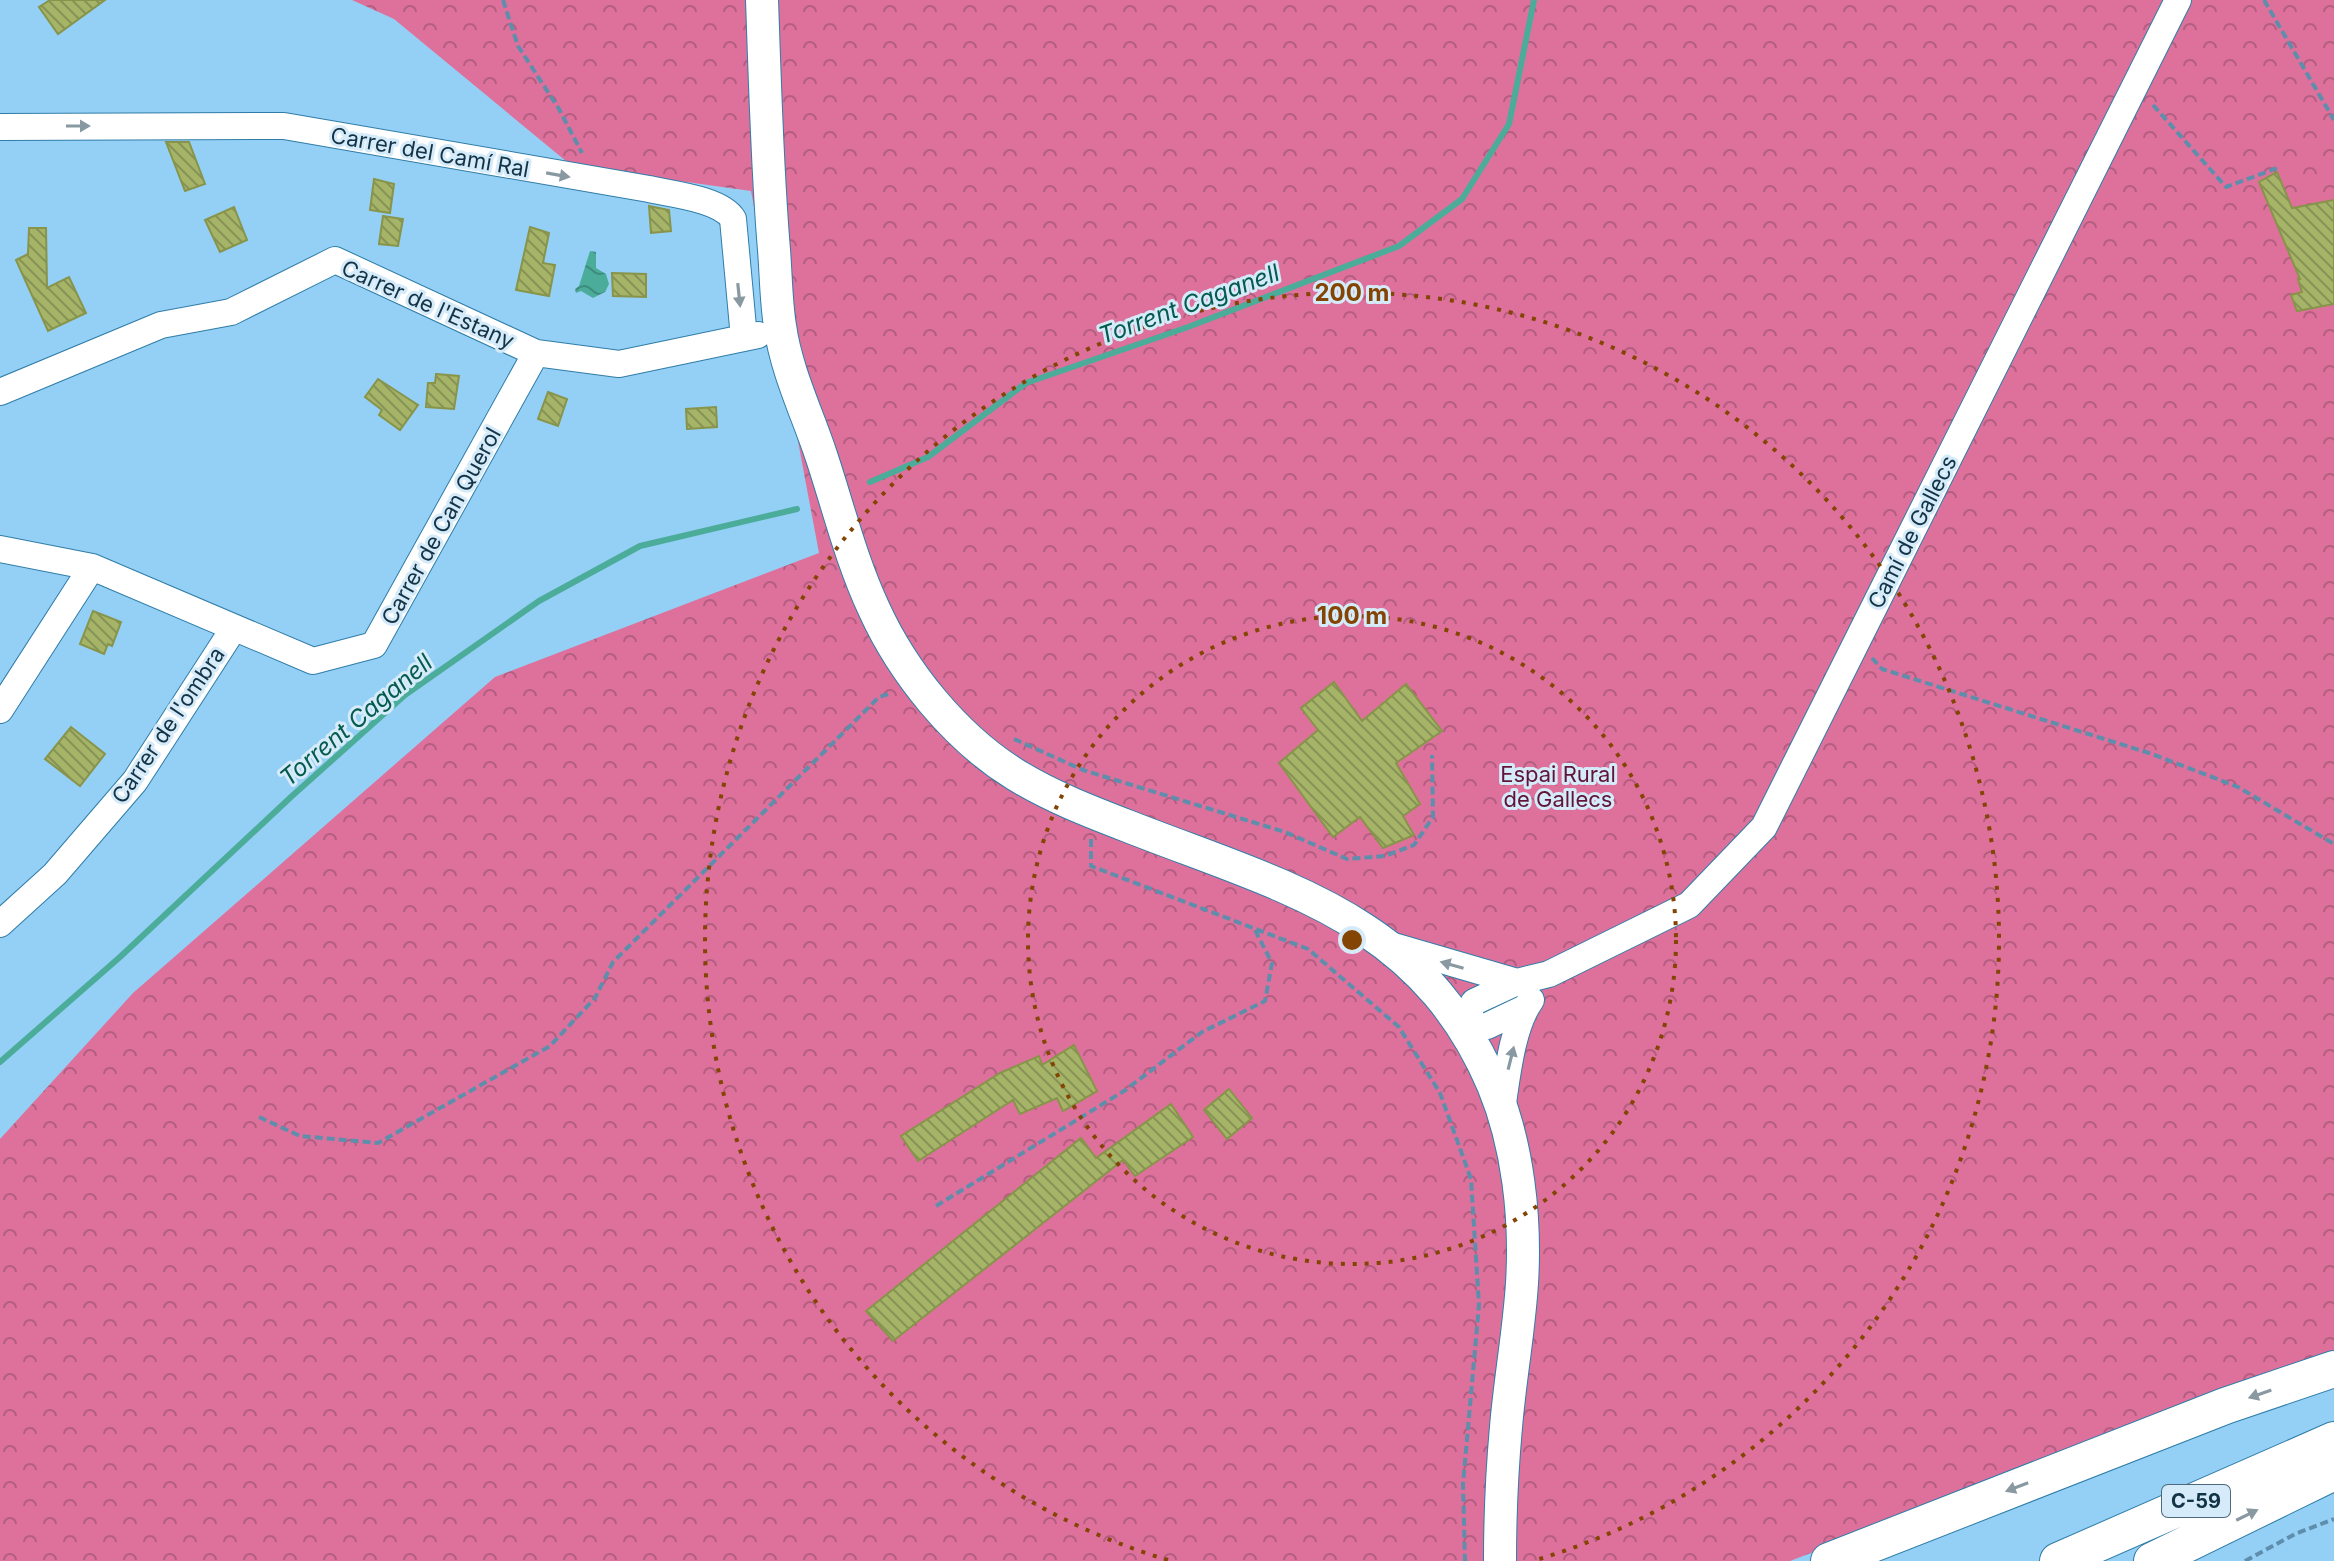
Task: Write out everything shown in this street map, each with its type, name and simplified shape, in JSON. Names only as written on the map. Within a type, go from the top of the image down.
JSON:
[{"type":"highway","points":[[1829,1561],[2225,1406],[2334,1369]]},
{"type":"highway","name":"C-59","points":[[2058,1561],[2334,1440]]},
{"type":"highway","points":[[2152,1561],[2334,1472]]},
{"type":"main road","points":[[762,0],[770,213],[780,330],[859,573],[876,613],[907,666],[946,715],[1015,775],[1092,813],[1271,880],[1369,930],[1412,964],[1464,1028],[1489,1077],[1502,1110],[1518,1186],[1523,1250],[1505,1430],[1500,1561]]},
{"type":"main road","points":[[1500,1528],[1509,1561]]},
{"type":"street","name":"Camí de Gallecs","points":[[1525,1008],[1487,1026],[1464,1028],[1466,1016],[1474,1002],[1517,982],[1549,974],[1689,905],[1764,827],[2178,0]]},
{"type":"street","name":"Carrer del Camí Ral","points":[[0,127],[284,126],[649,189],[707,203],[729,212],[734,229],[744,338]]},
{"type":"street","name":"Carrer de l'Estany","points":[[0,392],[161,325],[231,312],[335,260],[536,353],[619,364],[780,330]]},
{"type":"street","name":"Carrer de Can Querol","points":[[0,549],[92,567],[313,661],[374,645],[536,353]]},
{"type":"street","points":[[0,710],[92,567]]},
{"type":"street","name":"Carrer de l'ombra","points":[[0,924],[55,874],[135,781],[234,628]]},
{"type":"street","points":[[1388,945],[1517,982]]},
{"type":"street","name":"Camí de Gallecs","points":[[1502,1110],[1510,1063],[1525,1008],[1549,974]]},
{"type":"path","points":[[503,0],[518,46],[559,109],[596,182]]},
{"type":"path","points":[[2264,0],[2334,120]]},
{"type":"path","points":[[2135,85],[2226,187],[2280,167]]},
{"type":"path","points":[[1857,641],[1882,669],[2195,770],[2238,787],[2334,844]]},
{"type":"path","points":[[259,1117],[300,1136],[378,1143],[550,1046],[595,998],[613,962],[879,697],[922,684]]},
{"type":"path","points":[[1014,739],[1083,770],[1285,832],[1347,859],[1385,856],[1414,845],[1433,817],[1432,755]]},
{"type":"path","points":[[1092,813],[1091,866],[1308,949],[1399,1027],[1440,1093],[1471,1179],[1479,1305],[1463,1484],[1465,1561]]},
{"type":"path","points":[[936,1206],[1124,1091],[1202,1032],[1265,1001],[1272,963],[1254,928]]},
{"type":"path","points":[[2245,1561],[2295,1534],[2334,1519]]},
{"type":"green space","name":"Espai Rural de Gallecs","points":[[352,0],[2334,0],[2334,1361],[2275,1376],[1790,1561],[0,1561],[0,1139],[133,993],[495,677],[819,553],[751,191],[572,166],[394,19]]},
{"type":"water","points":[[590,251],[596,252],[596,268],[606,274],[609,284],[605,292],[593,298],[581,291],[576,293],[575,289],[579,286]]},
{"type":"building","points":[[50,0],[105,0],[58,34],[39,7]]},
{"type":"building","points":[[166,142],[189,142],[205,184],[185,191]]},
{"type":"building","points":[[2277,172],[2292,208],[2334,200],[2334,304],[2297,311],[2291,295],[2302,292],[2300,279],[2259,182]]},
{"type":"building","points":[[374,179],[394,184],[390,213],[370,210]]},
{"type":"building","points":[[649,206],[669,210],[671,231],[651,233]]},
{"type":"building","points":[[234,207],[247,240],[220,252],[205,220]]},
{"type":"building","points":[[383,216],[403,219],[398,246],[379,244]]},
{"type":"building","points":[[530,227],[549,233],[543,263],[555,265],[549,296],[516,290]]},
{"type":"building","points":[[29,228],[46,228],[47,288],[69,277],[86,313],[48,331],[16,260],[28,254]]},
{"type":"building","points":[[612,273],[646,274],[646,297],[613,296]]},
{"type":"building","points":[[436,374],[459,376],[454,409],[426,407],[428,383],[435,383]]},
{"type":"building","points":[[378,379],[418,405],[400,430],[379,415],[382,410],[365,397]]},
{"type":"building","points":[[548,392],[567,399],[558,426],[538,419]]},
{"type":"building","points":[[716,407],[717,427],[687,429],[686,409]]},
{"type":"building","points":[[93,611],[121,622],[112,646],[108,644],[104,654],[80,644]]},
{"type":"building","points":[[1334,682],[1362,721],[1406,684],[1442,731],[1396,763],[1420,804],[1403,816],[1414,835],[1383,848],[1360,817],[1333,837],[1279,763],[1318,730],[1301,708]]},
{"type":"building","points":[[71,727],[105,754],[80,786],[45,759]]},
{"type":"building","points":[[1074,1045],[1097,1091],[1063,1111],[1057,1098],[1020,1114],[1013,1100],[918,1161],[901,1136],[1000,1073],[1039,1056],[1042,1065]]},
{"type":"building","points":[[1229,1089],[1252,1118],[1227,1139],[1204,1110]]},
{"type":"building","points":[[1171,1104],[1193,1137],[1135,1176],[1123,1160],[893,1341],[866,1311],[1081,1138],[1096,1158]]},
{"type":"waterway","name":"Torrent Caganell","points":[[870,482],[928,457],[1026,383],[1188,327],[1399,246],[1462,199],[1509,124],[1534,0]]},
{"type":"waterway","name":"Torrent Caganell","points":[[0,1062],[120,957],[405,695],[539,601],[640,546],[797,509]]}]
